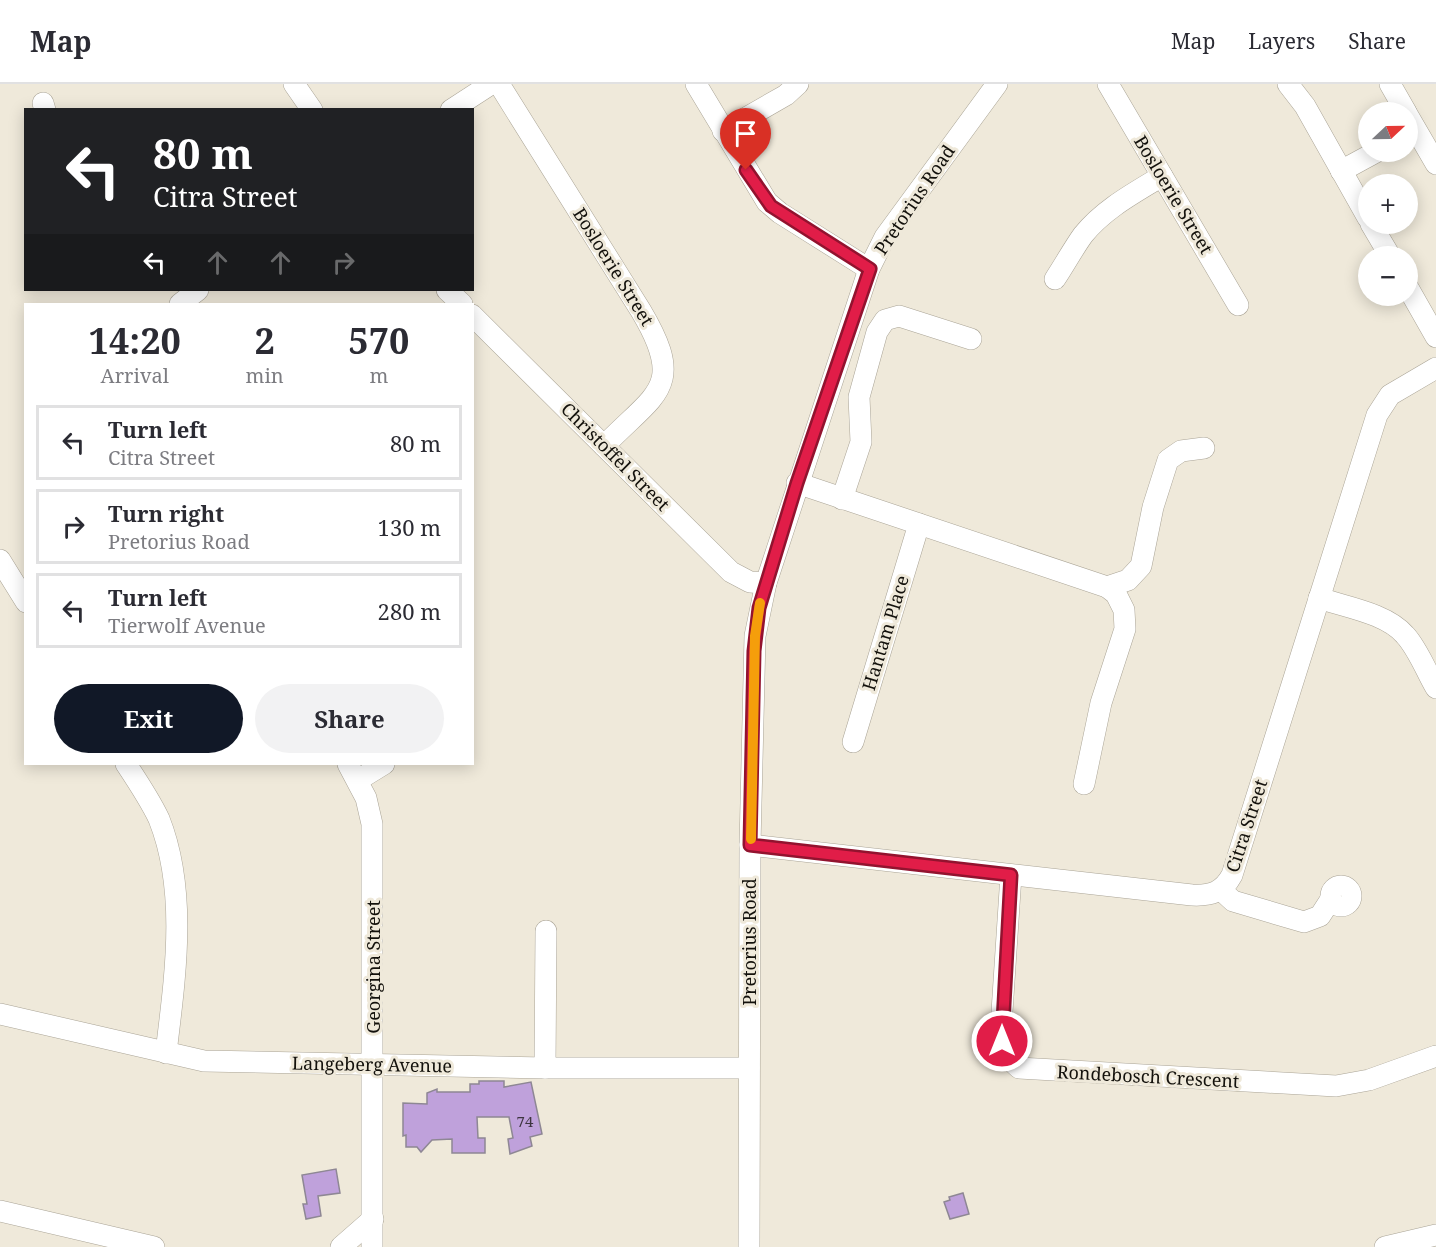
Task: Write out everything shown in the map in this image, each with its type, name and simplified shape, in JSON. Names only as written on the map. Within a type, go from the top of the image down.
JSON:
[{"type":"street","points":[[294,84],[306,107]]},
{"type":"street","points":[[454,108],[491,84]]},
{"type":"street","name":"Bosloerie Street","points":[[499,84],[641,311],[661,350],[662,383],[655,397],[604,446]]},
{"type":"street","points":[[696,84],[767,202],[870,269]]},
{"type":"street","points":[[723,131],[786,95],[798,84]]},
{"type":"street","name":"Pretorius Road","points":[[749,1247],[750,845],[755,636],[766,583],[797,483],[870,269],[885,237],[997,84]]},
{"type":"street","name":"Bosloerie Street","points":[[1107,84],[1238,305]]},
{"type":"street","points":[[1288,84],[1305,106],[1358,201]]},
{"type":"street","points":[[1297,84],[1305,106]]},
{"type":"street","points":[[1390,84],[1399,102]]},
{"type":"street","points":[[1418,136],[1436,164]]},
{"type":"street","points":[[1341,171],[1358,162]]},
{"type":"street","points":[[1055,279],[1083,235],[1096,221],[1123,200],[1162,176]]},
{"type":"street","points":[[177,299],[196,291]]},
{"type":"street","points":[[448,291],[461,303]]},
{"type":"street","points":[[1418,305],[1436,337]]},
{"type":"street","points":[[842,500],[862,436],[860,390],[880,325],[885,320],[899,316],[971,339]]},
{"type":"street","name":"Christoffel Street","points":[[474,317],[731,572],[750,582],[766,583]]},
{"type":"street","name":"Citra Street","points":[[750,845],[1192,895],[1213,894],[1221,890],[1232,875],[1380,407],[1396,390],[1436,368]]},
{"type":"street","points":[[1107,587],[1128,580],[1141,566],[1153,507],[1168,460],[1181,451],[1204,448]]},
{"type":"street","points":[[797,483],[842,500],[1107,587],[1121,602],[1126,620],[1125,629],[1101,703],[1084,784]]},
{"type":"street","name":"Hantam Place","points":[[853,742],[919,525]]},
{"type":"street","points":[[0,560],[24,599]]},
{"type":"street","points":[[1319,598],[1374,616],[1397,628],[1410,642],[1436,688]]},
{"type":"street","points":[[127,765],[158,818],[174,874],[175,970],[166,1053]]},
{"type":"street","points":[[353,772],[380,765]]},
{"type":"street","name":"Georgina Street","points":[[353,772],[372,824],[374,1065],[372,1247]]},
{"type":"street","name":"Rondebosch Crescent","points":[[1011,875],[1001,1027],[1007,1057],[1019,1068],[1336,1086],[1369,1080],[1436,1056]]},
{"type":"street","points":[[1221,890],[1233,901],[1304,922],[1320,916],[1331,899]]},
{"type":"street","points":[[545,1068],[546,931]]},
{"type":"street","name":"Langeberg Avenue","points":[[0,1014],[204,1061],[545,1068],[749,1068]]},
{"type":"street","points":[[0,1211],[154,1247]]},
{"type":"street","points":[[341,1247],[373,1219]]},
{"type":"street","points":[[1385,1247],[1436,1235]]},
{"type":"building","points":[[479,1081],[504,1081],[504,1087],[531,1082],[542,1134],[530,1137],[532,1146],[510,1154],[508,1139],[513,1138],[509,1117],[477,1117],[478,1138],[485,1138],[485,1153],[452,1153],[452,1139],[432,1140],[421,1152],[417,1147],[406,1147],[406,1135],[403,1136],[403,1103],[427,1104],[427,1093],[437,1089],[437,1092],[470,1092],[470,1084],[479,1084]]},
{"type":"building","points":[[336,1169],[340,1193],[318,1196],[321,1216],[306,1219],[303,1204],[307,1204],[302,1175]]},
{"type":"building","points":[[963,1193],[969,1214],[950,1219],[944,1202],[950,1200],[949,1197]]},
{"type":"slow traffic","points":[[751,839],[753,683],[755,636],[760,603]]},
{"type":"route","points":[[746,170],[771,206],[870,269],[797,483],[759,608],[754,651],[750,845],[1011,875],[1002,1041]]}]
